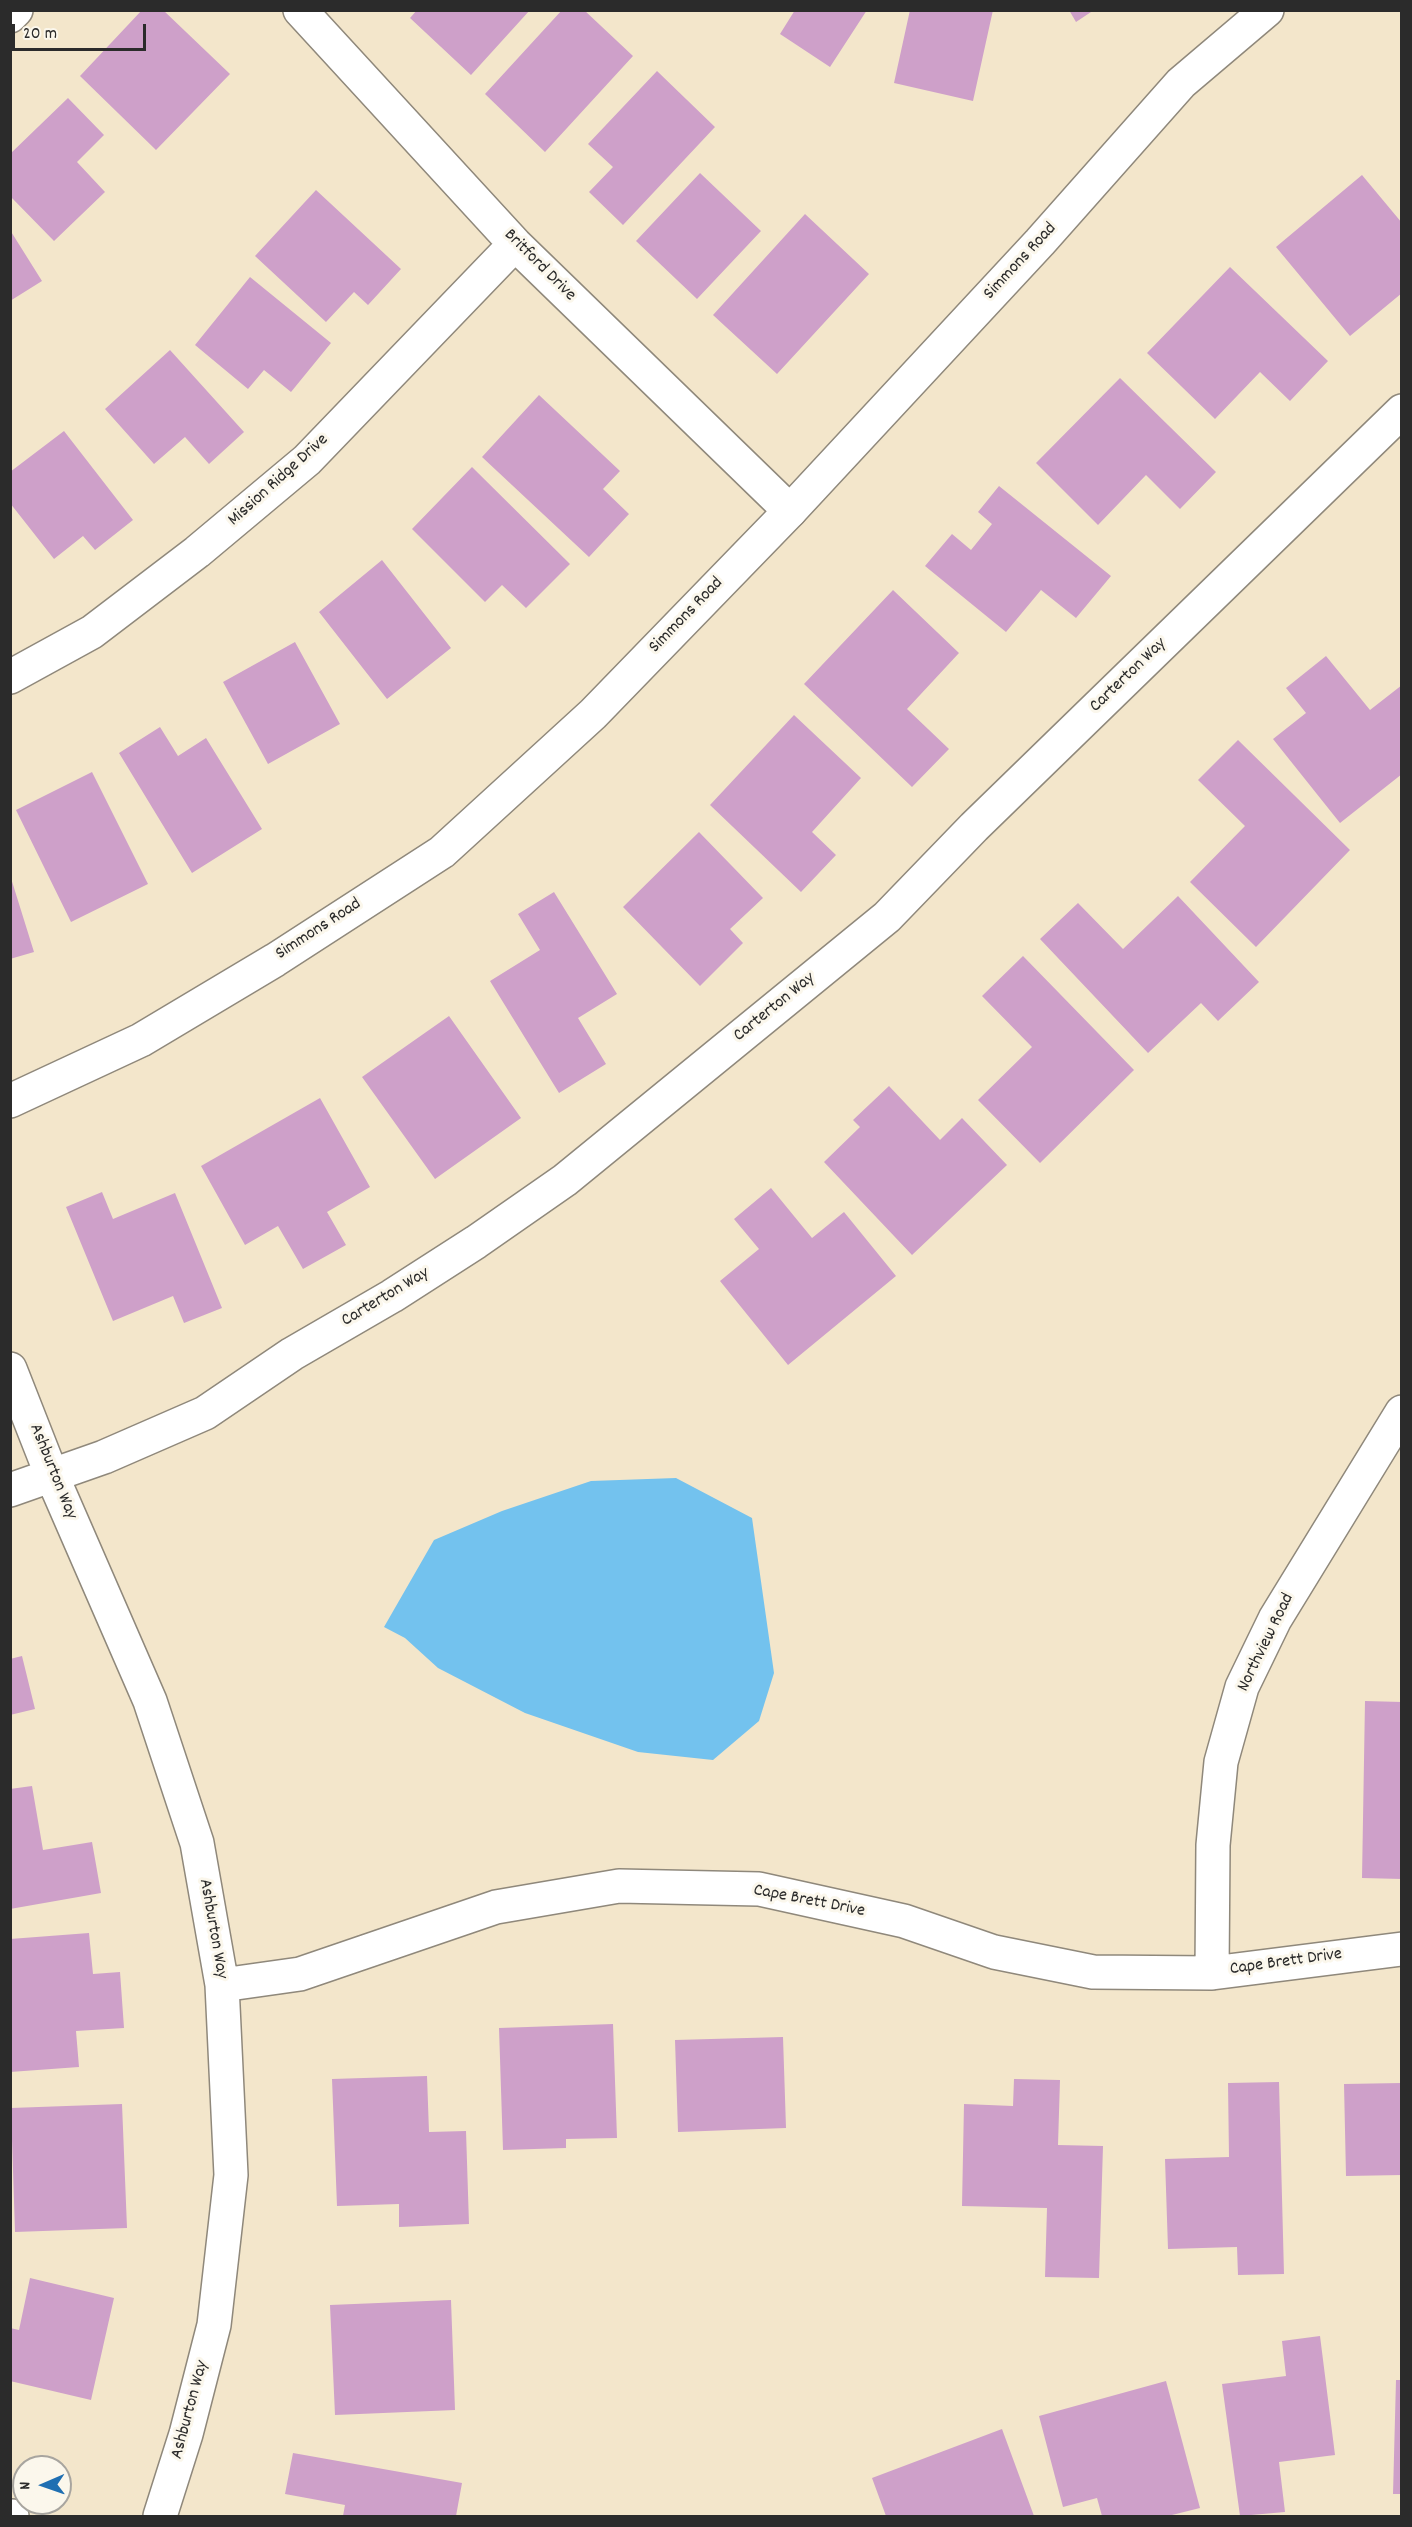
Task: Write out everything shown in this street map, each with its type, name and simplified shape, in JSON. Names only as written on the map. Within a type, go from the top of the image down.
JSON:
[{"type":"street","points":[[10,16],[16,10]]},
{"type":"street","name":"Britford Drive","points":[[300,10],[515,244],[790,511]]},
{"type":"street","name":"Simmons Road","points":[[10,1101],[141,1040],[274,960],[442,852],[593,714],[790,511],[1032,250],[1181,83],[1267,10]]},
{"type":"street","name":"Mission Ridge Drive","points":[[10,677],[92,632],[198,552],[307,460],[515,244]]},
{"type":"street","name":"Carterton Way","points":[[10,1490],[104,1457],[205,1413],[292,1354],[392,1296],[476,1242],[565,1180],[887,917],[974,827],[1401,411]]},
{"type":"street","name":"Ashburton Way","points":[[10,1369],[52,1476],[153,1712],[197,1844],[222,1985],[231,2175],[214,2325],[186,2434],[160,2517]]},
{"type":"street","name":"Northview Road","points":[[1212,1973],[1214,1833],[1221,1762],[1242,1687],[1275,1619],[1401,1412]]},
{"type":"street","name":"Cape Brett Drive","points":[[222,1985],[300,1974],[496,1907],[619,1886],[759,1889],[904,1921],[994,1952],[1094,1972],[1212,1973],[1401,1949]]},
{"type":"water","points":[[676,1478],[752,1518],[774,1673],[759,1721],[713,1760],[638,1752],[525,1713],[438,1668],[405,1638],[384,1627],[434,1540],[502,1511],[591,1481]]},
{"type":"building","points":[[142,10],[163,10],[230,74],[156,150],[80,76]]},
{"type":"building","points":[[417,10],[530,10],[471,75],[410,18]]},
{"type":"building","points":[[562,10],[584,10],[633,56],[545,152],[485,94]]},
{"type":"building","points":[[795,10],[867,10],[830,67],[780,34]]},
{"type":"building","points":[[910,10],[993,10],[973,101],[894,83]]},
{"type":"building","points":[[1069,10],[1094,10],[1076,22]]},
{"type":"building","points":[[657,71],[715,127],[623,225],[589,192],[613,167],[588,144]]},
{"type":"building","points":[[68,98],[104,135],[77,162],[105,192],[54,241],[10,196],[10,154]]},
{"type":"building","points":[[700,173],[761,231],[697,299],[636,241]]},
{"type":"building","points":[[1362,175],[1402,223],[1402,293],[1350,336],[1276,247]]},
{"type":"building","points":[[316,190],[401,269],[368,305],[354,292],[326,322],[255,256]]},
{"type":"building","points":[[805,214],[869,274],[777,374],[713,315]]},
{"type":"building","points":[[10,230],[42,281],[10,301]]},
{"type":"building","points":[[1230,267],[1328,361],[1290,401],[1260,372],[1215,419],[1147,353]]},
{"type":"building","points":[[250,277],[331,343],[291,392],[264,370],[248,389],[195,345]]},
{"type":"building","points":[[170,350],[244,432],[209,464],[185,437],[154,464],[105,409]]},
{"type":"building","points":[[1120,378],[1216,472],[1180,509],[1146,475],[1098,525],[1036,463]]},
{"type":"building","points":[[539,395],[620,471],[603,489],[629,514],[589,557],[482,457]]},
{"type":"building","points":[[64,431],[133,520],[95,550],[83,536],[54,559],[10,503],[10,472]]},
{"type":"building","points":[[472,467],[570,564],[526,608],[502,585],[485,602],[412,529]]},
{"type":"building","points":[[999,486],[1111,576],[1076,618],[1041,590],[1006,632],[925,566],[952,534],[971,550],[992,524],[978,512]]},
{"type":"building","points":[[382,560],[451,648],[387,699],[319,612]]},
{"type":"building","points":[[893,590],[959,653],[907,709],[949,749],[912,787],[804,684]]},
{"type":"building","points":[[295,642],[340,724],[268,764],[223,682]]},
{"type":"building","points":[[1326,656],[1370,710],[1402,685],[1402,774],[1340,823],[1273,739],[1306,713],[1286,688]]},
{"type":"building","points":[[794,715],[861,778],[812,832],[836,855],[801,892],[710,805]]},
{"type":"building","points":[[160,727],[178,756],[206,738],[262,829],[192,873],[119,753]]},
{"type":"building","points":[[1238,740],[1350,850],[1256,947],[1190,882],[1245,826],[1198,780]]},
{"type":"building","points":[[92,772],[148,884],[71,922],[16,810]]},
{"type":"building","points":[[699,832],[763,898],[730,929],[743,943],[700,986],[623,907]]},
{"type":"building","points":[[10,875],[34,952],[10,959]]},
{"type":"building","points":[[554,892],[617,994],[578,1018],[606,1064],[559,1093],[490,981],[540,950],[518,914]]},
{"type":"building","points":[[1178,896],[1259,982],[1218,1021],[1201,1003],[1148,1053],[1040,939],[1078,903],[1123,949]]},
{"type":"building","points":[[1023,956],[1134,1070],[1040,1163],[978,1100],[1032,1047],[982,996]]},
{"type":"building","points":[[449,1016],[521,1118],[435,1179],[362,1077]]},
{"type":"building","points":[[889,1086],[940,1140],[962,1118],[1007,1165],[912,1255],[824,1162],[860,1127],[853,1120]]},
{"type":"building","points":[[320,1098],[370,1187],[327,1212],[346,1245],[303,1269],[278,1226],[245,1245],[201,1166]]},
{"type":"building","points":[[771,1188],[812,1238],[844,1212],[896,1276],[788,1365],[720,1281],[759,1249],[734,1219]]},
{"type":"building","points":[[102,1192],[113,1219],[175,1193],[222,1308],[184,1323],[173,1296],[113,1321],[66,1207]]},
{"type":"building","points":[[22,1656],[35,1709],[10,1715],[10,1659]]},
{"type":"building","points":[[1365,1701],[1402,1702],[1402,1879],[1362,1878]]},
{"type":"building","points":[[32,1786],[43,1850],[92,1842],[101,1893],[10,1909],[10,1789]]},
{"type":"building","points":[[89,1933],[93,1974],[120,1972],[124,2028],[76,2031],[79,2067],[10,2072],[10,1939]]},
{"type":"building","points":[[613,2024],[617,2138],[566,2139],[566,2148],[503,2150],[499,2028]]},
{"type":"building","points":[[783,2037],[786,2128],[678,2132],[675,2040]]},
{"type":"building","points":[[427,2076],[429,2132],[466,2131],[469,2224],[399,2227],[399,2204],[337,2206],[332,2079]]},
{"type":"building","points":[[1014,2079],[1060,2080],[1058,2145],[1103,2146],[1099,2278],[1045,2277],[1047,2208],[962,2206],[964,2104],[1013,2106]]},
{"type":"building","points":[[1279,2082],[1284,2274],[1238,2275],[1237,2247],[1168,2249],[1165,2159],[1229,2157],[1228,2083]]},
{"type":"building","points":[[1402,2083],[1402,2175],[1346,2176],[1344,2084]]},
{"type":"building","points":[[122,2104],[127,2228],[15,2232],[11,2108]]},
{"type":"building","points":[[30,2278],[114,2298],[91,2400],[10,2381],[10,2328],[19,2330]]},
{"type":"building","points":[[451,2300],[455,2410],[335,2415],[330,2305]]},
{"type":"building","points":[[1320,2336],[1335,2455],[1279,2462],[1285,2512],[1240,2516],[1222,2384],[1286,2376],[1282,2341]]},
{"type":"building","points":[[1396,2380],[1402,2380],[1402,2494],[1393,2494]]},
{"type":"building","points":[[1166,2381],[1200,2508],[1168,2516],[1102,2516],[1097,2498],[1063,2507],[1039,2416]]},
{"type":"building","points":[[1002,2429],[1034,2516],[886,2516],[872,2478]]},
{"type":"building","points":[[293,2453],[462,2483],[456,2516],[343,2516],[345,2505],[285,2494]]}]
